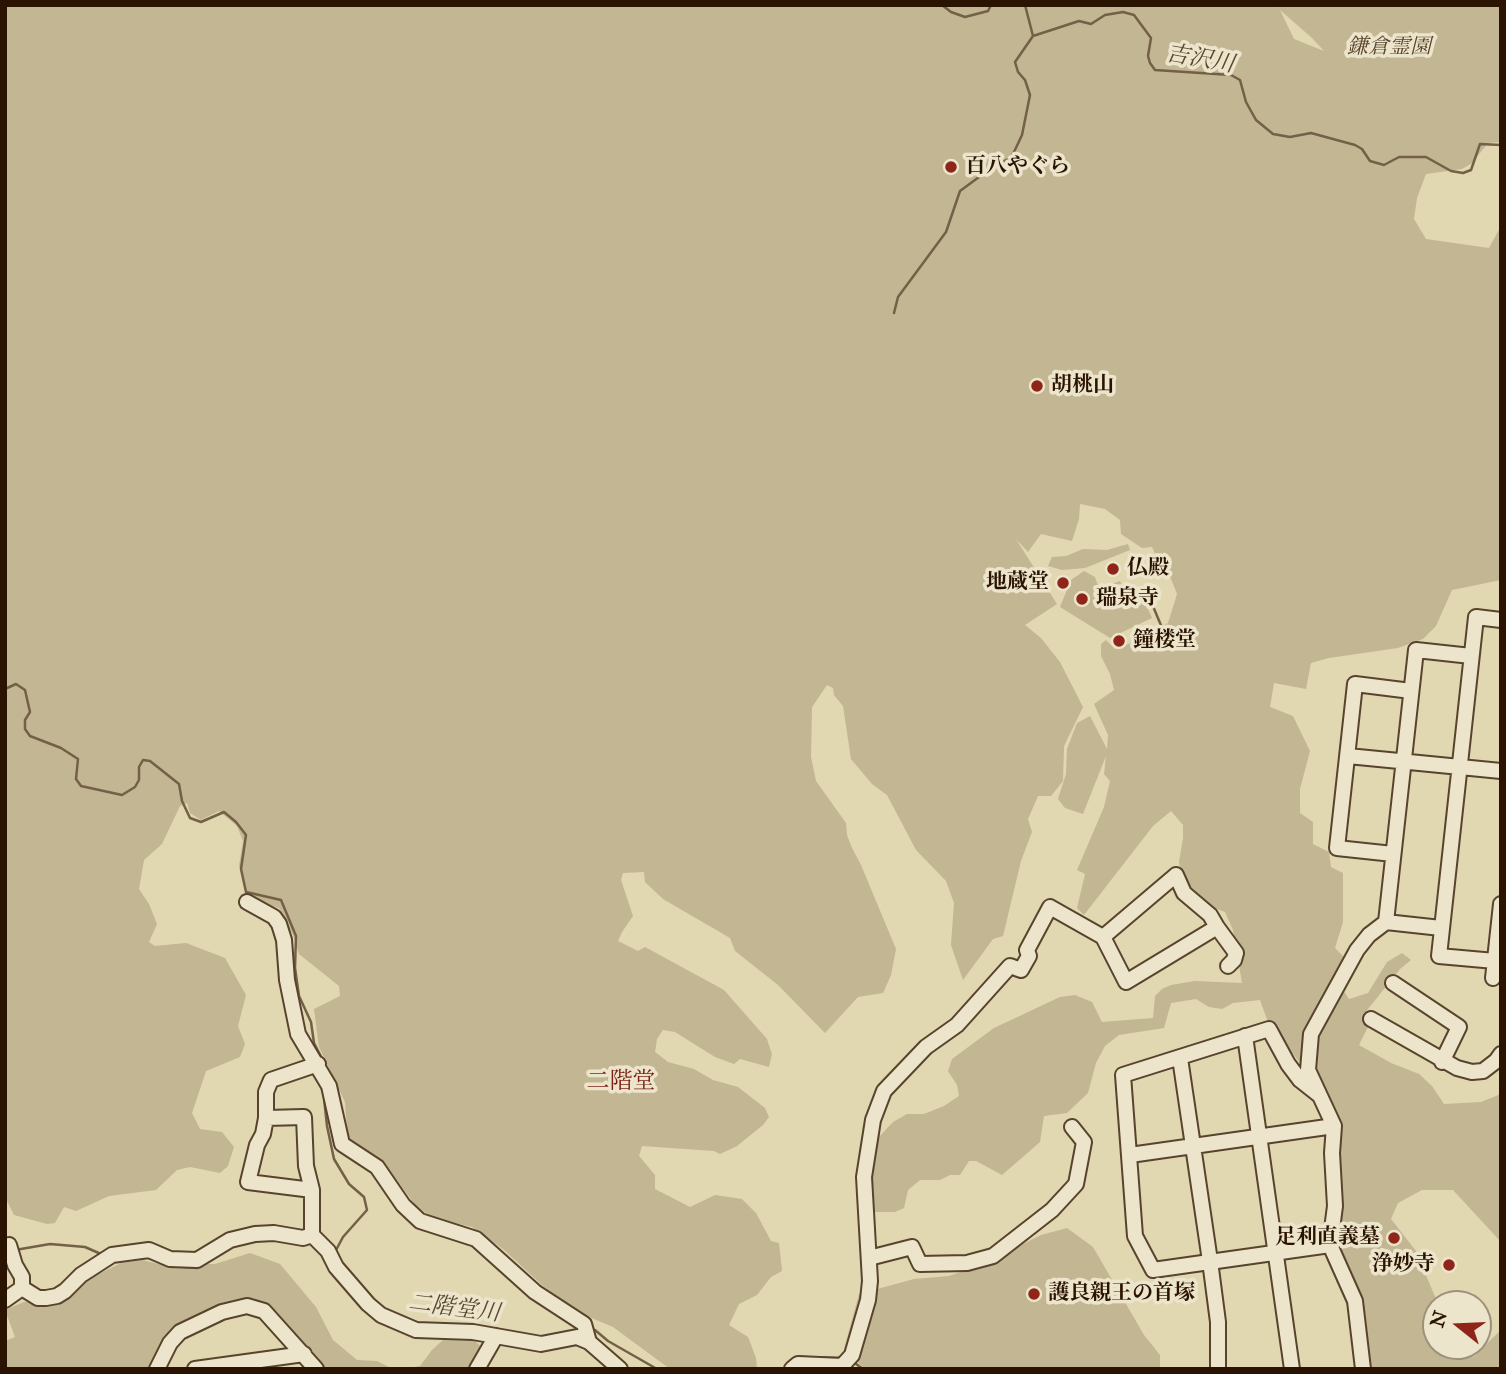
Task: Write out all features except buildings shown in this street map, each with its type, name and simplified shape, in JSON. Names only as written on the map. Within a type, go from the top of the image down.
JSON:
[{"type":"street","points":[[1497,952],[1439,956],[1476,617],[1501,620]]},
{"type":"street","points":[[1386,922],[1416,650],[1471,656]]},
{"type":"street","points":[[1393,854],[1337,848],[1355,684],[1411,691]]},
{"type":"street","points":[[1348,756],[1501,771]]},
{"type":"street","points":[[1102,937],[1176,875],[1184,893],[1210,915],[1236,953],[1228,966]]},
{"type":"street","points":[[247,902],[274,917],[279,924],[284,940],[298,1034],[331,1092],[342,1144],[377,1167],[403,1205],[420,1222],[476,1240],[535,1292],[584,1324],[589,1342]]},
{"type":"street","points":[[1493,978],[1501,904]]},
{"type":"street","points":[[792,1369],[798,1364],[843,1367],[852,1355],[868,1300],[869,1258],[864,1177],[873,1120],[884,1091],[926,1047],[957,1025],[1010,966],[1021,970],[1029,956],[1027,950],[1051,907],[1102,937],[1126,982],[1217,926]]},
{"type":"street","points":[[1363,1369],[1355,1301],[1330,1245],[1335,1206],[1334,1126],[1308,1070],[1311,1034],[1357,950],[1369,935],[1386,922],[1441,928]]},
{"type":"street","points":[[1393,983],[1459,1027],[1442,1062]]},
{"type":"street","points":[[1371,1019],[1442,1062],[1457,1068],[1476,1072],[1488,1069],[1501,1054]]},
{"type":"street","points":[[1319,1095],[1300,1080],[1288,1065],[1271,1030],[1123,1075],[1135,1236],[1153,1270],[1330,1245]]},
{"type":"street","points":[[1245,1036],[1292,1369]]},
{"type":"street","points":[[1180,1058],[1218,1322],[1219,1369]]},
{"type":"street","points":[[312,1190],[248,1182],[257,1145],[263,1134],[266,1092],[271,1080],[317,1064]]},
{"type":"street","points":[[266,1118],[304,1117],[306,1166],[312,1190],[317,1240],[332,1256],[335,1267],[343,1277],[381,1315],[416,1330],[473,1332],[541,1344],[578,1337],[589,1342],[620,1369]]},
{"type":"street","points":[[1130,1155],[1334,1126]]},
{"type":"street","points":[[869,1258],[912,1247],[920,1264],[967,1263],[993,1256],[1052,1210],[1076,1184],[1084,1142],[1072,1127]]},
{"type":"street","points":[[22,1288],[38,1297],[57,1296],[65,1292],[81,1275],[112,1255],[149,1250],[170,1259],[197,1260],[230,1240],[255,1234],[274,1233],[317,1240]]},
{"type":"street","points":[[9,1245],[22,1277],[22,1288]]},
{"type":"street","points":[[5,1300],[22,1288]]},
{"type":"street","points":[[157,1369],[170,1343],[180,1332],[230,1309],[247,1306],[264,1311],[316,1369]]},
{"type":"street","points":[[477,1369],[496,1336]]},
{"type":"street","points":[[195,1369],[304,1354]]},
{"type":"green space","name":"鎌倉霊園","points":[[5,5],[1273,5],[1277,8],[1275,5],[1501,5],[1501,142],[1488,143],[1472,163],[1462,169],[1426,174],[1417,198],[1414,219],[1426,239],[1489,248],[1501,226],[1501,580],[1452,590],[1436,626],[1423,639],[1398,648],[1311,663],[1306,689],[1274,683],[1270,707],[1293,716],[1310,751],[1300,789],[1300,813],[1313,822],[1313,844],[1329,852],[1331,867],[1343,873],[1343,922],[1335,948],[1345,958],[1336,979],[1349,999],[1368,993],[1387,962],[1402,953],[1411,960],[1400,969],[1364,1014],[1369,1025],[1359,1045],[1391,1063],[1419,1074],[1432,1086],[1444,1104],[1481,1102],[1501,1094],[1501,1242],[1453,1190],[1422,1190],[1398,1203],[1391,1219],[1416,1251],[1432,1290],[1422,1290],[1422,1360],[1492,1360],[1492,1339],[1501,1330],[1501,1369],[1369,1369],[1336,1244],[1339,1178],[1316,1083],[1268,1022],[1260,1000],[1233,1003],[1222,1009],[1209,1007],[1196,999],[1171,1003],[1164,1028],[1119,1035],[1105,1046],[1096,1063],[1088,1093],[1067,1113],[1044,1116],[1040,1142],[1002,1175],[976,1161],[969,1161],[960,1175],[950,1175],[940,1180],[920,1180],[908,1190],[904,1208],[895,1212],[874,1212],[867,1199],[879,1137],[893,1122],[907,1114],[924,1114],[959,1096],[957,1085],[948,1071],[952,1059],[994,1028],[1060,997],[1075,995],[1092,1002],[1102,1022],[1153,1018],[1155,996],[1171,985],[1195,981],[1242,983],[1233,930],[1225,912],[1194,900],[1183,881],[1179,862],[1183,825],[1171,811],[1153,826],[1084,915],[1077,908],[1085,874],[1077,870],[1104,807],[1110,781],[1104,774],[1106,756],[1083,814],[1065,808],[1058,799],[1066,774],[1067,749],[1077,723],[1090,716],[1107,749],[1108,735],[1094,704],[1114,690],[1101,656],[1101,644],[1106,640],[1115,649],[1141,639],[1168,623],[1177,594],[1164,561],[1158,560],[1152,547],[1142,548],[1121,534],[1120,520],[1105,509],[1080,504],[1079,519],[1072,541],[1041,534],[1028,552],[1016,539],[1057,604],[1025,625],[1041,638],[1060,662],[1083,707],[1064,746],[1063,781],[1051,796],[1038,796],[1028,819],[1032,832],[1021,861],[1003,936],[993,939],[963,980],[951,945],[954,903],[946,881],[916,850],[887,795],[872,784],[851,759],[843,706],[834,695],[833,688],[827,685],[812,707],[811,757],[816,781],[846,823],[852,848],[896,949],[891,975],[883,993],[858,997],[825,1033],[778,985],[735,951],[730,938],[663,899],[645,882],[644,872],[623,873],[621,880],[633,916],[618,941],[638,951],[645,947],[724,990],[767,1039],[772,1054],[769,1067],[740,1059],[734,1064],[715,1057],[675,1032],[663,1030],[657,1039],[655,1052],[668,1062],[694,1069],[713,1080],[738,1087],[765,1108],[769,1117],[737,1146],[720,1154],[714,1151],[642,1146],[639,1156],[655,1175],[655,1189],[690,1207],[715,1195],[742,1199],[756,1213],[771,1241],[779,1243],[782,1271],[771,1277],[757,1295],[739,1304],[729,1325],[748,1337],[757,1369],[670,1369],[613,1327],[580,1313],[542,1285],[503,1249],[472,1227],[433,1218],[416,1206],[382,1160],[348,1142],[345,1102],[319,1047],[314,1009],[340,996],[339,986],[299,954],[279,908],[261,903],[248,895],[239,866],[243,841],[237,826],[219,811],[201,820],[190,813],[187,803],[180,806],[162,844],[144,860],[139,889],[157,924],[149,942],[155,946],[186,943],[225,958],[246,995],[238,1026],[245,1044],[240,1057],[206,1071],[192,1113],[200,1129],[222,1132],[234,1147],[228,1166],[220,1173],[190,1167],[177,1170],[156,1190],[109,1196],[76,1211],[64,1207],[55,1223],[47,1224],[14,1215],[5,1197]],"holes":[[[1280,10],[1312,38],[1324,51],[1294,39]]]},
{"type":"green space","points":[[1128,544],[1130,550],[1085,568],[1062,570],[1048,566],[1052,557],[1066,556],[1083,549],[1107,550]]},
{"type":"green space","points":[[1084,571],[1095,577],[1099,589],[1120,581],[1126,595],[1140,590],[1152,618],[1110,638],[1060,607],[1071,580]]},
{"type":"green space","points":[[1067,1228],[1093,1247],[1144,1335],[1160,1355],[1160,1369],[865,1369],[844,1349],[859,1294],[914,1279],[949,1276],[983,1264],[1041,1235]]},
{"type":"green space","points":[[250,1253],[280,1264],[316,1307],[333,1340],[357,1360],[377,1361],[393,1369],[321,1369],[252,1306],[187,1322],[160,1344],[148,1369],[5,1369],[5,1341],[15,1337],[5,1310],[24,1302],[53,1303],[81,1283],[121,1263],[142,1260],[163,1265],[215,1264]]},
{"type":"green space","points":[[443,1340],[475,1341],[485,1350],[471,1369],[402,1369],[420,1366]]},
{"type":"waterway","name":"吉沢川","points":[[942,5],[965,17],[988,11],[991,5]]},
{"type":"waterway","name":"吉沢川","points":[[1025,5],[1033,36]]},
{"type":"waterway","name":"吉沢川","points":[[1033,36],[1079,21],[1091,24],[1105,15],[1123,12],[1134,15],[1151,38],[1148,56],[1155,70],[1231,75],[1240,80],[1246,102],[1256,120],[1273,134],[1290,137],[1311,133],[1355,145],[1362,149],[1370,161],[1384,165],[1399,157],[1426,157],[1451,171],[1463,173],[1471,170],[1480,144],[1501,145]]},
{"type":"waterway","points":[[894,313],[898,297],[946,232],[960,191],[994,166],[1009,159],[1014,152],[1022,135],[1030,95],[1015,62],[1033,36]]},
{"type":"waterway","points":[[1150,599],[1165,635]]},
{"type":"waterway","name":"二階堂川","points":[[5,689],[16,684],[25,690],[30,712],[25,720],[25,729],[30,736],[61,748],[78,759],[76,779],[81,786],[122,795],[135,787],[143,760],[150,761],[179,784],[182,801],[190,818],[201,822],[224,812],[236,822],[246,835],[241,869],[246,892],[281,900],[296,936],[295,968],[299,996],[311,1022],[314,1043],[332,1078]]},
{"type":"waterway","name":"二階堂川","points":[[326,1097],[327,1126],[334,1159],[349,1184],[364,1197],[367,1210],[343,1237],[335,1252]]},
{"type":"waterway","points":[[15,1250],[50,1244],[85,1247],[101,1254]]},
{"type":"waterway","points":[[173,1266],[197,1268],[201,1265]]},
{"type":"waterway","name":"二階堂川","points":[[590,1330],[595,1330],[608,1341],[657,1369]]},
{"type":"waterway","name":"二階堂川","points":[[844,1355],[849,1341]]},
{"type":"waterway","name":"二階堂川","points":[[800,1357],[842,1358]]},
{"type":"waterway","name":"二階堂川","points":[[852,1361],[863,1369]]},
{"type":"place","name":"百八やぐら","points":[[951,167]]},
{"type":"place","name":"胡桃山","points":[[1037,386]]},
{"type":"place","name":"仏殿","points":[[1113,569]]},
{"type":"place","name":"地蔵堂","points":[[1063,583]]},
{"type":"place","name":"瑞泉寺","points":[[1082,599]]},
{"type":"place","name":"鐘楼堂","points":[[1119,641]]},
{"type":"place","name":"足利直義墓","points":[[1394,1238]]},
{"type":"place","name":"浄妙寺","points":[[1449,1265]]},
{"type":"place","name":"護良親王の首塚","points":[[1034,1294]]},
{"type":"district","name":"二階堂","points":[[621,1082]]}]
